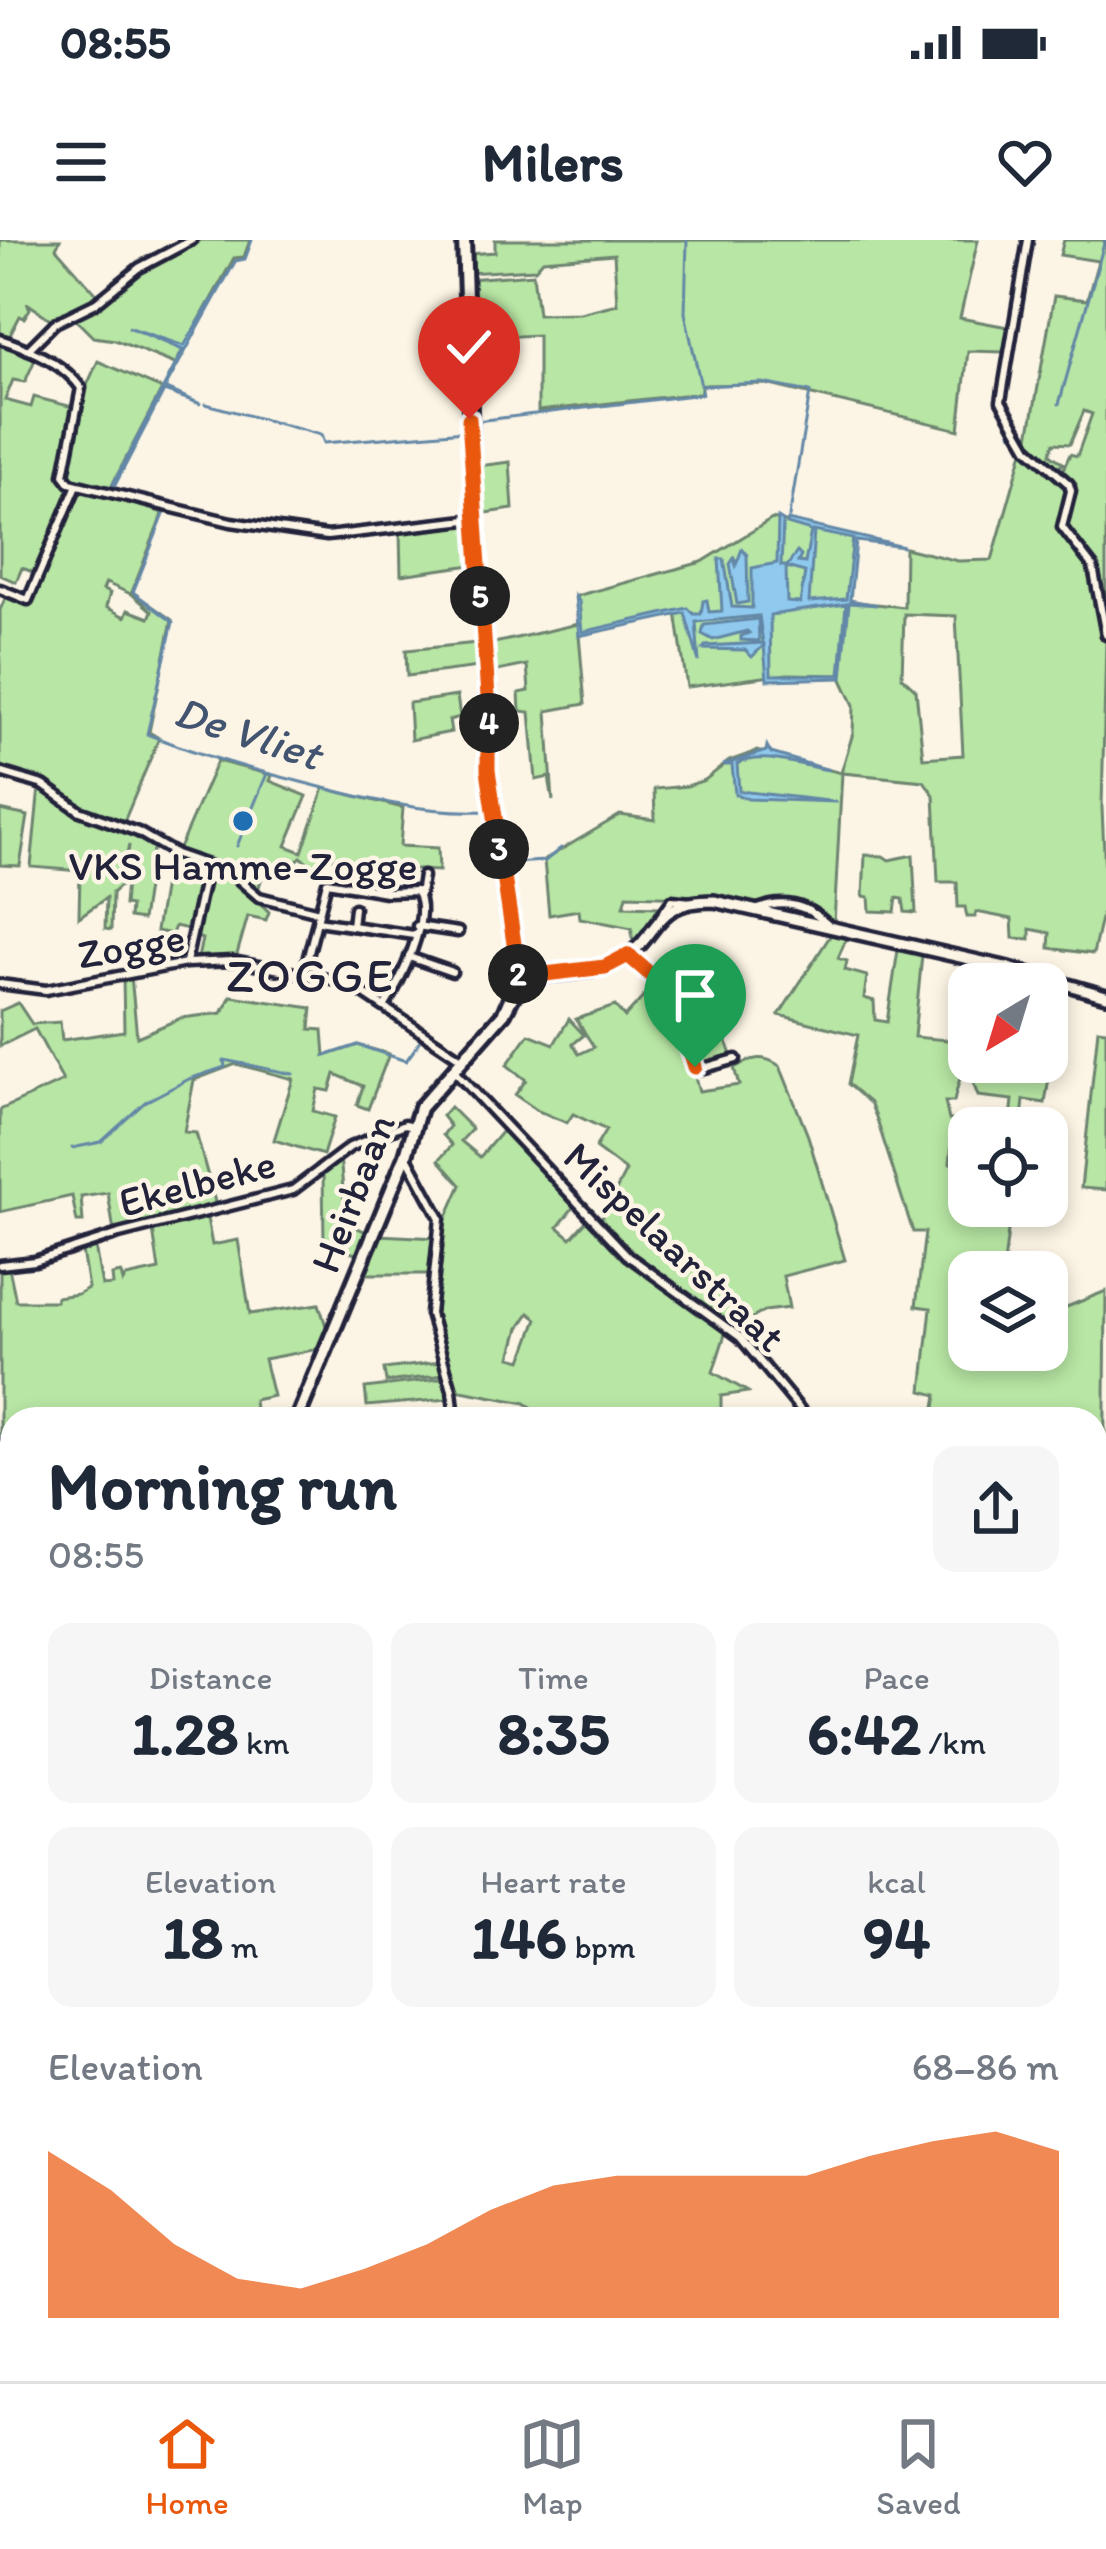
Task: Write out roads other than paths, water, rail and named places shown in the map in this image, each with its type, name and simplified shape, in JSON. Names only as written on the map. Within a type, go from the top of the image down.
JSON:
[{"type":"main road","points":[[464,240],[488,770],[519,977]]},
{"type":"main road","name":"Heirbaan","points":[[302,1407],[406,1155],[419,1109],[504,1012],[519,977]]},
{"type":"street","points":[[28,350],[55,323],[96,303],[139,268],[192,240]]},
{"type":"street","points":[[1028,240],[1001,397],[1004,411],[1025,443],[1069,484],[1062,527],[1093,567],[1106,635]]},
{"type":"street","points":[[0,339],[28,350],[81,388],[64,475],[77,485],[231,522],[327,536],[475,519]]},
{"type":"street","points":[[0,589],[28,600],[77,485]]},
{"type":"street","points":[[0,772],[43,785],[80,811],[234,874],[257,896],[352,926],[414,935]]},
{"type":"street","points":[[186,963],[207,866]]},
{"type":"street","points":[[384,1007],[410,957],[423,876]]},
{"type":"street","points":[[303,976],[327,882],[420,894]]},
{"type":"street","points":[[519,977],[605,967],[628,955],[659,918],[694,902],[715,902],[1010,968],[1106,996]]},
{"type":"street","points":[[352,926],[354,908]]},
{"type":"street","points":[[418,926],[458,932]]},
{"type":"street","points":[[628,955],[674,995],[697,1070],[736,1059]]},
{"type":"street","points":[[410,957],[452,972]]},
{"type":"street","name":"Zogge","points":[[0,985],[46,990],[186,963],[233,961],[348,983],[445,1045],[458,1066]]},
{"type":"street","name":"Mispelaarstraat","points":[[458,1066],[628,1256],[740,1337],[798,1407]]},
{"type":"street","name":"Ekelbeke","points":[[396,1128],[419,1109]]},
{"type":"street","name":"Ekelbeke","points":[[0,1265],[35,1261],[119,1234],[293,1190],[350,1147],[408,1124],[414,1126]]},
{"type":"street","points":[[406,1155],[440,1218],[430,1314],[454,1407]]},
{"type":"water","points":[[236,260],[165,388],[201,404],[164,391],[114,487],[117,491],[100,487],[112,486],[183,350],[128,327],[184,346]]},
{"type":"water","points":[[778,518],[783,521],[781,566],[787,566],[797,552],[798,562],[805,563],[811,531],[787,524],[788,520],[904,547],[856,541],[850,600],[877,605],[849,603],[842,678],[767,680],[764,645],[752,657],[745,650],[703,649],[763,643],[759,616],[696,622],[699,662],[685,613],[579,636],[575,596],[582,632],[688,608],[701,614],[707,600],[709,612],[722,611],[719,559],[724,559],[732,607],[752,608],[752,568],[777,563]],"holes":[[[814,531],[853,539],[846,599],[809,602]],[[786,567],[805,572],[800,603],[787,602]],[[846,604],[840,675],[771,675],[770,615]]]},
{"type":"water","points":[[742,549],[747,555],[748,602],[737,604],[730,564],[734,558],[736,565]]},
{"type":"water","points":[[758,619],[759,641],[741,640],[747,631],[713,640],[702,634],[704,625]]},
{"type":"water","points":[[767,746],[771,753],[829,770],[771,759],[748,760],[737,764],[739,791],[837,802],[748,799],[735,794],[732,765],[723,765],[766,751]]},
{"type":"waterway","name":"De Vliet","points":[[235,261],[245,259],[252,240]]},
{"type":"waterway","points":[[687,240],[685,313],[701,386],[762,383],[810,392],[791,507]]},
{"type":"waterway","points":[[1059,404],[1105,240]]},
{"type":"waterway","points":[[1007,332],[998,402],[1012,434]]},
{"type":"waterway","points":[[476,421],[702,394],[701,390]]},
{"type":"waterway","points":[[206,404],[321,435],[324,443],[465,431]]},
{"type":"waterway","name":"De Vliet","points":[[116,497],[165,512],[133,592],[173,622],[147,734],[240,766],[369,799],[440,810],[489,811]]},
{"type":"waterway","points":[[789,517],[790,510]]},
{"type":"waterway","points":[[237,846],[266,776]]},
{"type":"waterway","points":[[513,863],[545,861],[561,848]]},
{"type":"waterway","name":"De Vliet","points":[[325,1056],[358,1045],[406,1061],[424,1036]]},
{"type":"waterway","name":"De Vliet","points":[[72,1148],[101,1142],[145,1102],[225,1067],[224,1060],[293,1074]]},
{"type":"place","name":"VKS Hamme-Zogge","points":[[243,821]]},
{"type":"district","name":"ZOGGE","points":[[311,975]]}]
